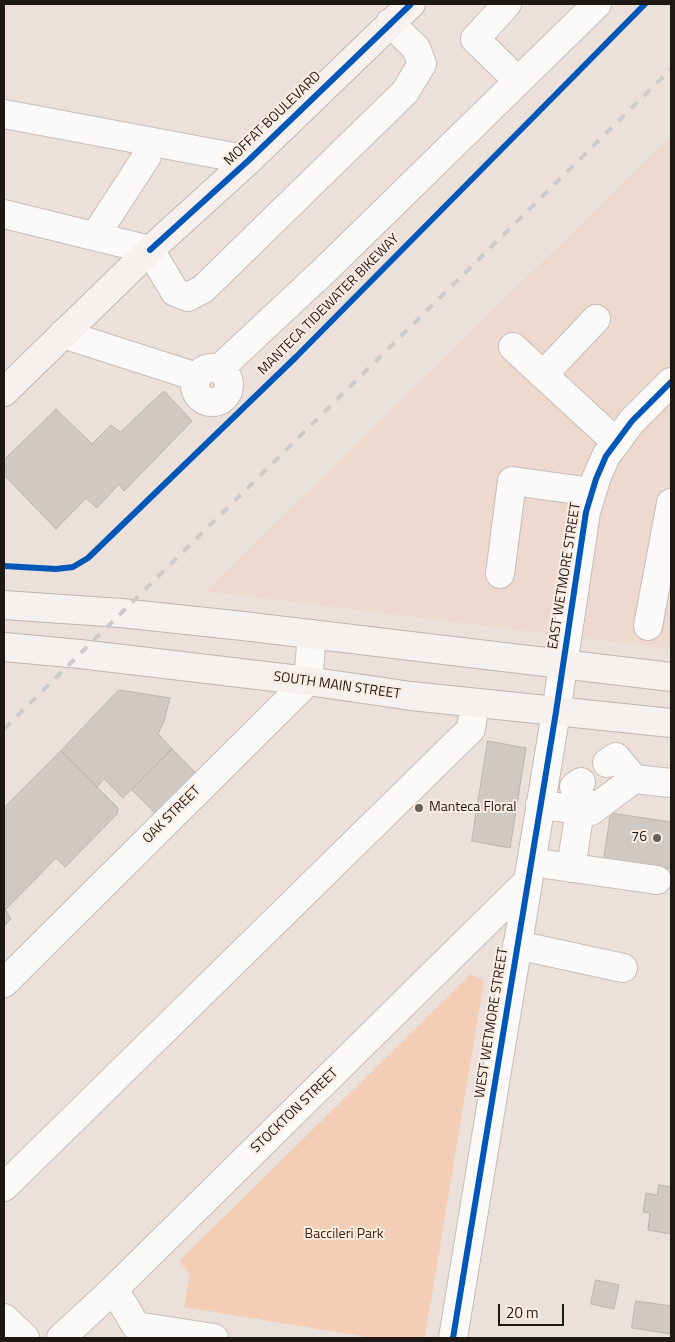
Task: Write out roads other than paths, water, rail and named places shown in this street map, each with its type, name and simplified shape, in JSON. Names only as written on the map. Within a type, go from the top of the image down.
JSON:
[{"type":"main road","name":"MOFFAT BOULEVARD","points":[[4,392],[150,250],[249,160],[411,4]]},
{"type":"main road","points":[[4,605],[130,614],[671,676]]},
{"type":"main road","name":"SOUTH MAIN STREET","points":[[4,647],[308,681],[410,696],[671,723]]},
{"type":"street","points":[[507,4],[475,39],[518,80]]},
{"type":"street","points":[[63,334],[208,374],[326,268],[597,4]]},
{"type":"street","points":[[4,214],[150,250],[175,292],[188,297],[203,288],[405,92],[422,64],[416,48],[390,23]]},
{"type":"street","points":[[4,114],[249,160]]},
{"type":"street","points":[[95,236],[147,156]]},
{"type":"street","points":[[543,375],[596,319]]},
{"type":"street","points":[[513,347],[616,442]]},
{"type":"street","name":"EAST WETMORE STREET","points":[[556,712],[586,512],[596,479],[606,456],[632,421],[671,382]]},
{"type":"street","points":[[500,574],[512,481],[592,492]]},
{"type":"street","points":[[648,626],[671,503]]},
{"type":"street","points":[[308,681],[312,634]]},
{"type":"street","name":"OAK STREET","points":[[4,983],[308,681]]},
{"type":"street","points":[[4,1187],[471,729],[475,703]]},
{"type":"street","name":"WEST WETMORE STREET","points":[[453,1338],[556,712]]},
{"type":"street","points":[[607,763],[616,757],[634,779]]},
{"type":"street","points":[[540,805],[585,811],[634,779],[671,784]]},
{"type":"street","points":[[571,868],[585,811],[574,787],[581,782]]},
{"type":"street","points":[[529,872],[571,868],[657,880]]},
{"type":"street","name":"STOCKTON STREET","points":[[61,1338],[114,1289],[529,872]]},
{"type":"street","points":[[517,945],[623,968]]},
{"type":"street","points":[[114,1289],[135,1332],[214,1338]]},
{"type":"street","points":[[4,1318],[25,1338]]},
{"type":"railway","points":[[4,729],[671,69]]},
{"type":"place","name":"Manteca Floral","points":[[419,808]]},
{"type":"place","name":"76","points":[[657,838]]},
{"type":"park label","name":"Baccileri Park","points":[[344,1235]]}]
